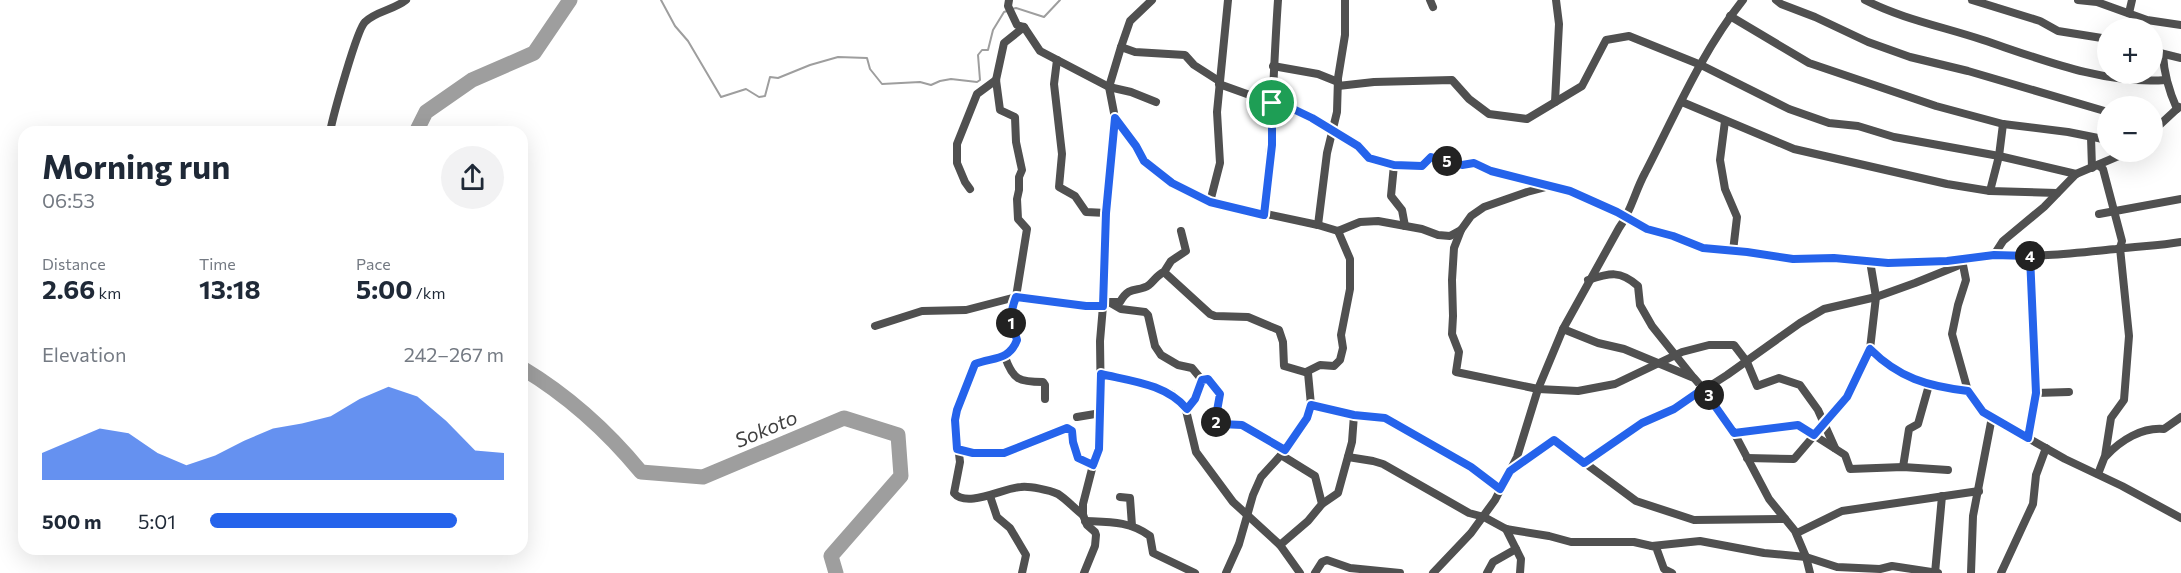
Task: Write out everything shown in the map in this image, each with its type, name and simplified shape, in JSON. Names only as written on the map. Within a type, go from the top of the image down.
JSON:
[{"type":"street","points":[[332,126],[355,41],[363,23],[372,16],[406,0]]},
{"type":"street","points":[[1084,518],[1093,465],[1099,449],[1100,341],[1106,304],[1106,213],[1115,118],[1109,87],[1130,21],[1152,0]]},
{"type":"street","points":[[1210,202],[1220,163],[1217,112],[1228,0]]},
{"type":"street","points":[[1264,215],[1272,145],[1273,66],[1278,0]]},
{"type":"street","points":[[1318,225],[1327,153],[1337,112],[1338,84],[1345,35],[1345,0]]},
{"type":"street","points":[[1556,0],[1559,24],[1556,102]]},
{"type":"street","points":[[1433,573],[1484,517],[1510,471],[1517,458],[1538,389],[1563,329],[1588,280],[1626,218],[1641,180],[1701,65],[1730,16],[1743,0]]},
{"type":"street","points":[[1776,0],[1868,42],[1900,53],[2097,109]]},
{"type":"street","points":[[1865,0],[1900,15],[2031,58],[2117,79],[2147,82],[2166,80]]},
{"type":"street","points":[[1972,0],[2040,21],[2058,31],[2097,37]]},
{"type":"street","points":[[2078,0],[2097,3],[2147,20],[2181,24]]},
{"type":"street","points":[[2129,13],[2132,0]]},
{"type":"street","points":[[1008,3],[1011,16],[1017,26],[1024,27],[1040,51],[1109,87],[1131,92],[1156,102]]},
{"type":"street","points":[[1730,16],[1817,67],[1936,106],[2003,124],[2097,138]]},
{"type":"street","points":[[1024,27],[1004,43],[996,80],[1000,110],[1015,117],[1016,142],[1022,170],[1016,205],[1018,219],[1027,229],[1016,297],[1010,311],[1017,340],[1005,357],[975,364],[955,420],[960,462],[954,493],[960,497],[990,496],[1021,486],[1058,494],[1084,518],[1096,535],[1095,546],[1084,573]]},
{"type":"street","points":[[1273,66],[1318,74],[1338,84],[1452,80],[1469,99],[1489,114],[1527,119],[1582,86],[1606,40],[1629,36],[1701,65],[1789,109],[1828,123],[1858,126],[1894,137],[1999,156],[2076,174]]},
{"type":"street","points":[[1121,47],[1135,52],[1185,56],[1219,82],[1272,103],[1289,107],[1312,118],[1358,146],[1369,158],[1394,165],[1422,166],[1431,157],[1462,165],[1474,163],[1491,171],[1587,198],[1647,229],[1703,248],[1793,259],[1834,258],[1888,263],[1962,260],[1994,255],[2030,256],[2160,246],[2181,242]]},
{"type":"street","points":[[2163,122],[2180,106],[2166,80],[2163,55],[2181,58]]},
{"type":"street","points":[[1057,60],[1054,84],[1062,154],[1059,187],[1076,196],[1086,212],[1106,213]]},
{"type":"street","points":[[970,189],[957,162],[957,144],[977,94],[996,80]]},
{"type":"street","points":[[1682,102],[1794,149],[1818,156],[1990,191],[2057,194]]},
{"type":"street","points":[[1115,118],[1144,161],[1172,183],[1210,202],[1338,231],[1360,222],[1378,221],[1438,235],[1450,236],[1461,230]]},
{"type":"street","points":[[1725,121],[1720,160],[1725,189],[1737,217],[1733,251]]},
{"type":"street","points":[[1990,191],[1999,156],[2003,124]]},
{"type":"street","points":[[2091,137],[2095,166]]},
{"type":"street","points":[[1994,255],[2003,241],[2057,194],[2076,174],[2104,162]]},
{"type":"street","points":[[1394,165],[1391,196],[1402,210],[1405,226]]},
{"type":"street","points":[[2095,166],[2103,169],[2122,241],[2129,336],[2124,400],[2111,418],[2105,456],[2098,474]]},
{"type":"street","points":[[1550,186],[1484,207],[1471,216],[1461,230],[1454,248],[1452,280],[1452,334],[1459,352],[1456,372],[1538,389],[1578,391],[1615,384],[1676,355],[1709,345],[1734,345],[1747,362],[1757,386],[1779,378],[1800,385],[1818,411],[1835,448]]},
{"type":"street","points":[[2100,214],[2181,199]]},
{"type":"street","points":[[875,326],[922,310],[966,310],[1016,297],[1086,306],[1120,302],[1130,290],[1149,285],[1164,272],[1170,261],[1186,252],[1181,231]]},
{"type":"street","points":[[1164,272],[1210,314],[1248,317],[1279,330],[1283,342],[1284,366],[1306,372],[1320,365],[1334,366],[1340,360],[1343,348],[1341,335],[1350,289],[1350,259],[1338,231]]},
{"type":"street","points":[[2028,438],[2036,393],[2030,256]]},
{"type":"street","points":[[1584,463],[1642,423],[1674,409],[1824,309],[1876,297],[1916,284],[1957,266],[1962,260]]},
{"type":"street","points":[[1962,260],[1966,280],[1952,334],[1968,391],[1983,412],[2046,448],[2181,518]]},
{"type":"street","points":[[1748,458],[1794,459],[1847,397],[1870,349],[1876,297],[1870,261]]},
{"type":"street","points":[[1588,280],[1611,272],[1629,278],[1638,286],[1640,305],[1652,326],[1703,389],[1734,433],[1769,499],[1797,533],[1810,573]]},
{"type":"street","points":[[1106,304],[1148,315],[1155,346],[1161,354],[1178,365],[1192,368],[1202,380]]},
{"type":"street","points":[[1563,329],[1598,343],[1624,349],[1692,377]]},
{"type":"street","points":[[1870,349],[1883,362],[1901,374],[1929,385],[1968,391]]},
{"type":"street","points":[[1005,357],[1010,373],[1019,379],[1027,382],[1043,382],[1045,399]]},
{"type":"street","points":[[1226,573],[1239,544],[1246,514],[1262,477],[1283,453],[1307,418],[1311,405],[1308,373],[1306,372]]},
{"type":"street","points":[[1101,374],[1172,394],[1187,409],[1196,452],[1233,502],[1280,545],[1300,573]]},
{"type":"street","points":[[1202,380],[1208,379],[1220,394],[1215,422],[1242,425],[1315,476],[1322,504]]},
{"type":"street","points":[[1187,409],[1195,399],[1202,380]]},
{"type":"street","points":[[1903,466],[1909,429],[1918,424],[1929,385]]},
{"type":"street","points":[[2036,393],[2069,392]]},
{"type":"street","points":[[1311,405],[1354,415],[1385,418],[1471,467],[1500,489]]},
{"type":"street","points":[[1077,417],[1101,413]]},
{"type":"street","points":[[1280,545],[1308,521],[1322,504],[1338,493],[1352,441],[1354,415]]},
{"type":"street","points":[[1971,573],[1973,516],[1992,417]]},
{"type":"street","points":[[2105,456],[2121,440],[2151,428],[2164,429],[2181,417]]},
{"type":"street","points":[[1734,433],[1798,425],[1845,455],[1850,469],[1903,466],[1948,470]]},
{"type":"street","points":[[957,449],[973,453],[1004,453],[1067,428],[1072,431],[1078,458],[1093,465]]},
{"type":"street","points":[[1510,471],[1554,440],[1636,501],[1694,520],[1785,519]]},
{"type":"street","points":[[2001,573],[2033,504],[2036,475],[2046,448]]},
{"type":"street","points":[[1348,457],[1383,464],[1469,513],[1484,517],[1506,529],[1581,543],[1616,541],[1656,547],[1664,569],[1672,573]]},
{"type":"street","points":[[1797,533],[1842,511],[1979,491]]},
{"type":"street","points":[[990,496],[998,517],[1010,528],[1026,555],[1022,573]]},
{"type":"street","points":[[1651,546],[1700,541],[1764,553],[1806,557],[1837,567],[1880,570],[1892,567],[1937,573],[1942,496]]},
{"type":"street","points":[[1120,497],[1130,498],[1132,526]]},
{"type":"street","points":[[1084,518],[1125,523],[1132,526],[1150,536],[1153,553],[1195,573]]},
{"type":"street","points":[[1506,529],[1521,559],[1520,573]]},
{"type":"street","points":[[1487,573],[1493,562],[1516,549]]},
{"type":"street","points":[[1315,573],[1322,562],[1327,560],[1332,564],[1358,571],[1400,573]]},
{"type":"waterway","name":"Sokoto","points":[[419,126],[426,112],[472,80],[534,53],[570,0]]},
{"type":"waterway","points":[[661,0],[721,97],[746,89],[759,97],[765,96],[770,77],[778,78],[838,57],[867,58],[870,69],[882,84],[920,82],[931,85],[951,79],[977,82],[980,80],[978,55],[982,50],[988,50],[993,30],[1004,12],[1007,11]]},
{"type":"waterway","points":[[1012,9],[1016,8],[1044,17],[1060,0]]},
{"type":"waterway","name":"Sokoto","points":[[528,372],[586,415],[641,472],[703,477],[844,418],[898,435],[901,476],[831,556],[836,573]]},
{"type":"route","points":[[1272,103],[1289,107],[1312,118],[1358,146],[1369,158],[1394,165],[1422,166],[1431,157],[1462,165],[1474,163],[1491,171],[1570,191],[1617,212],[1647,229],[1703,248],[1793,259],[1834,258],[1888,263],[1962,260],[1994,255],[2030,256],[2036,393],[2028,438],[1983,412],[1968,391],[1947,389],[1901,374],[1883,362],[1870,349],[1847,397],[1814,435],[1798,425],[1734,433],[1703,389],[1674,409],[1642,423],[1584,463],[1554,440],[1510,471],[1500,489],[1471,467],[1385,418],[1354,415],[1311,405],[1307,418],[1285,450],[1242,425],[1215,422],[1220,394],[1208,379],[1202,380],[1195,399],[1187,409],[1172,394],[1101,374],[1099,449],[1093,465],[1078,458],[1072,431],[1067,428],[1004,453],[973,453],[957,449],[955,420],[957,410],[975,364],[1005,357],[1017,340],[1010,311],[1016,297],[1103,306],[1106,213],[1115,118],[1144,161],[1172,183],[1210,202],[1264,215],[1272,145],[1272,103]]}]
